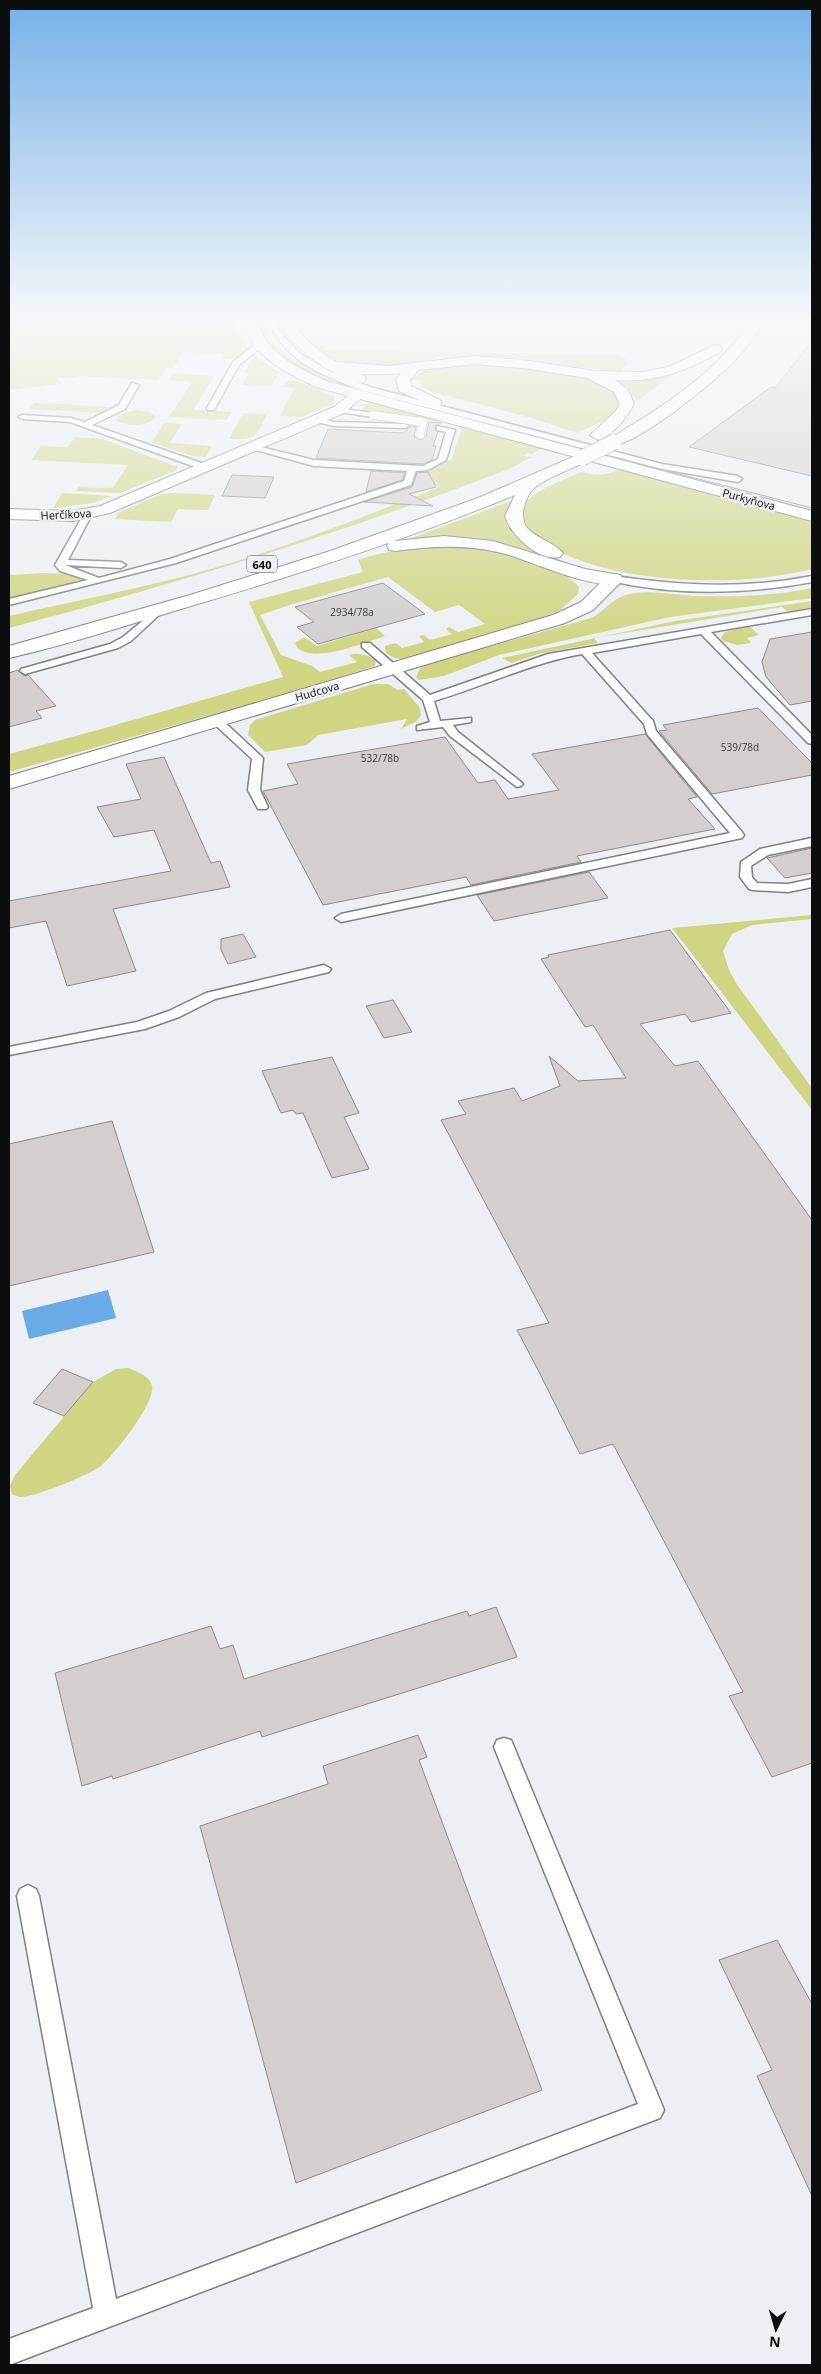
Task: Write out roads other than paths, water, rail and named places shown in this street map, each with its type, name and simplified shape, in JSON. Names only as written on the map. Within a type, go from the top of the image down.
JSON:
[{"type":"main road","name":"Herčíkova","points":[[9,514],[88,514],[104,510],[293,429]]},
{"type":"main road","name":"Purkyňova","points":[[502,429],[812,516]]},
{"type":"main road","name":"Purkyňova","points":[[534,429],[653,460],[757,484]]},
{"type":"main road","points":[[596,436],[604,429]]},
{"type":"main road","name":"640","points":[[37,627],[186,589],[404,519],[509,478],[563,453],[608,429]]},
{"type":"main road","name":"640","points":[[9,652],[156,612],[316,563],[468,508],[531,482],[614,442],[636,429]]},
{"type":"main road","points":[[531,482],[514,511],[515,523],[526,537],[546,550],[598,569],[614,579]]},
{"type":"main road","points":[[316,563],[404,544],[450,542],[508,550],[593,578],[614,579]]},
{"type":"main road","name":"Hudcova","points":[[9,784],[575,613],[587,606],[614,579]]},
{"type":"lane","points":[[96,429],[204,467]]},
{"type":"lane","points":[[420,434],[421,429]]},
{"type":"lane","points":[[252,446],[314,464],[425,468],[442,460],[451,430],[444,429]]},
{"type":"lane","points":[[517,429],[662,466],[738,479]]},
{"type":"lane","points":[[9,602],[173,561],[408,483],[412,469]]},
{"type":"lane","points":[[88,514],[60,565],[62,569],[99,581]]},
{"type":"lane","points":[[61,562],[121,565]]},
{"type":"lane","points":[[614,579],[672,587],[735,588],[764,587],[812,579]]},
{"type":"lane","points":[[25,671],[114,646],[127,640],[156,612]]},
{"type":"lane","points":[[428,699],[462,689],[533,661],[584,650],[812,612]]},
{"type":"lane","points":[[703,630],[812,741]]},
{"type":"lane","points":[[366,645],[395,668],[410,685],[428,699],[441,723],[518,784]]},
{"type":"lane","points":[[341,918],[738,835],[651,732],[649,723],[584,650]]},
{"type":"lane","points":[[216,720],[257,758],[258,765],[254,790],[262,807]]},
{"type":"lane","points":[[421,728],[467,720]]},
{"type":"lane","points":[[812,842],[764,852],[745,865],[746,877],[753,886],[788,888],[812,883]]},
{"type":"lane","points":[[9,1051],[140,1026],[174,1014],[211,996],[324,969]]},
{"type":"lane","points":[[9,2352],[652,2110],[504,1747]]},
{"type":"lane","points":[[28,1896],[107,2315]]},
{"type":"water","points":[[108,1290],[116,1318],[29,1339],[22,1311]]},
{"type":"tram line","points":[[647,466],[812,508]]}]
